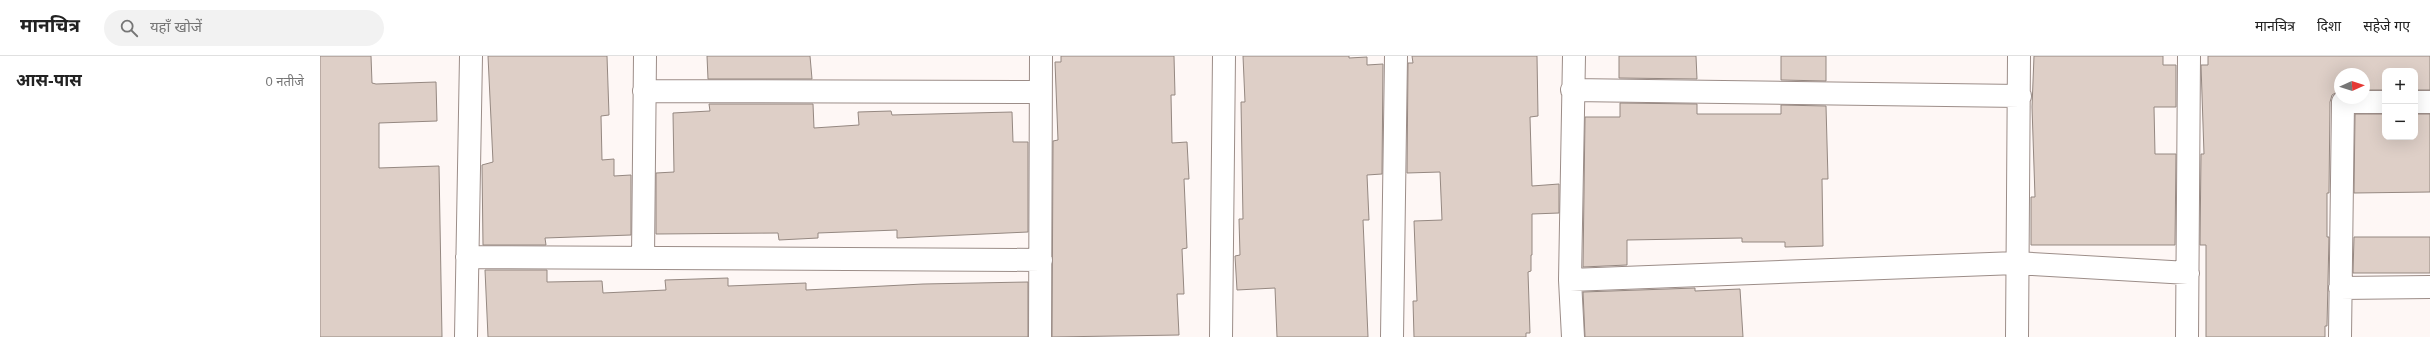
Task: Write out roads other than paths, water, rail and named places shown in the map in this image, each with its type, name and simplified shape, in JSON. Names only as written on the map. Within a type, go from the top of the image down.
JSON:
[{"type":"street","points":[[466,337],[471,56]]},
{"type":"street","points":[[643,258],[645,56]]},
{"type":"street","points":[[1040,337],[1041,56]]},
{"type":"street","points":[[1221,337],[1224,56]]},
{"type":"street","points":[[1392,337],[1396,56]]},
{"type":"street","points":[[1573,337],[1570,280],[1572,90],[1574,56]]},
{"type":"street","points":[[2017,337],[2016,263],[2020,96],[2019,56]]},
{"type":"street","points":[[2187,337],[2189,56]]},
{"type":"street","points":[[1572,90],[2020,96]]},
{"type":"street","points":[[644,91],[1040,92]]},
{"type":"street","points":[[2340,337],[2343,102],[2382,102]]},
{"type":"street","points":[[2418,102],[2430,102]]},
{"type":"street","points":[[467,257],[1041,260]]},
{"type":"street","points":[[1570,280],[2016,263],[2188,273]]},
{"type":"street","points":[[2340,288],[2430,286]]}]
